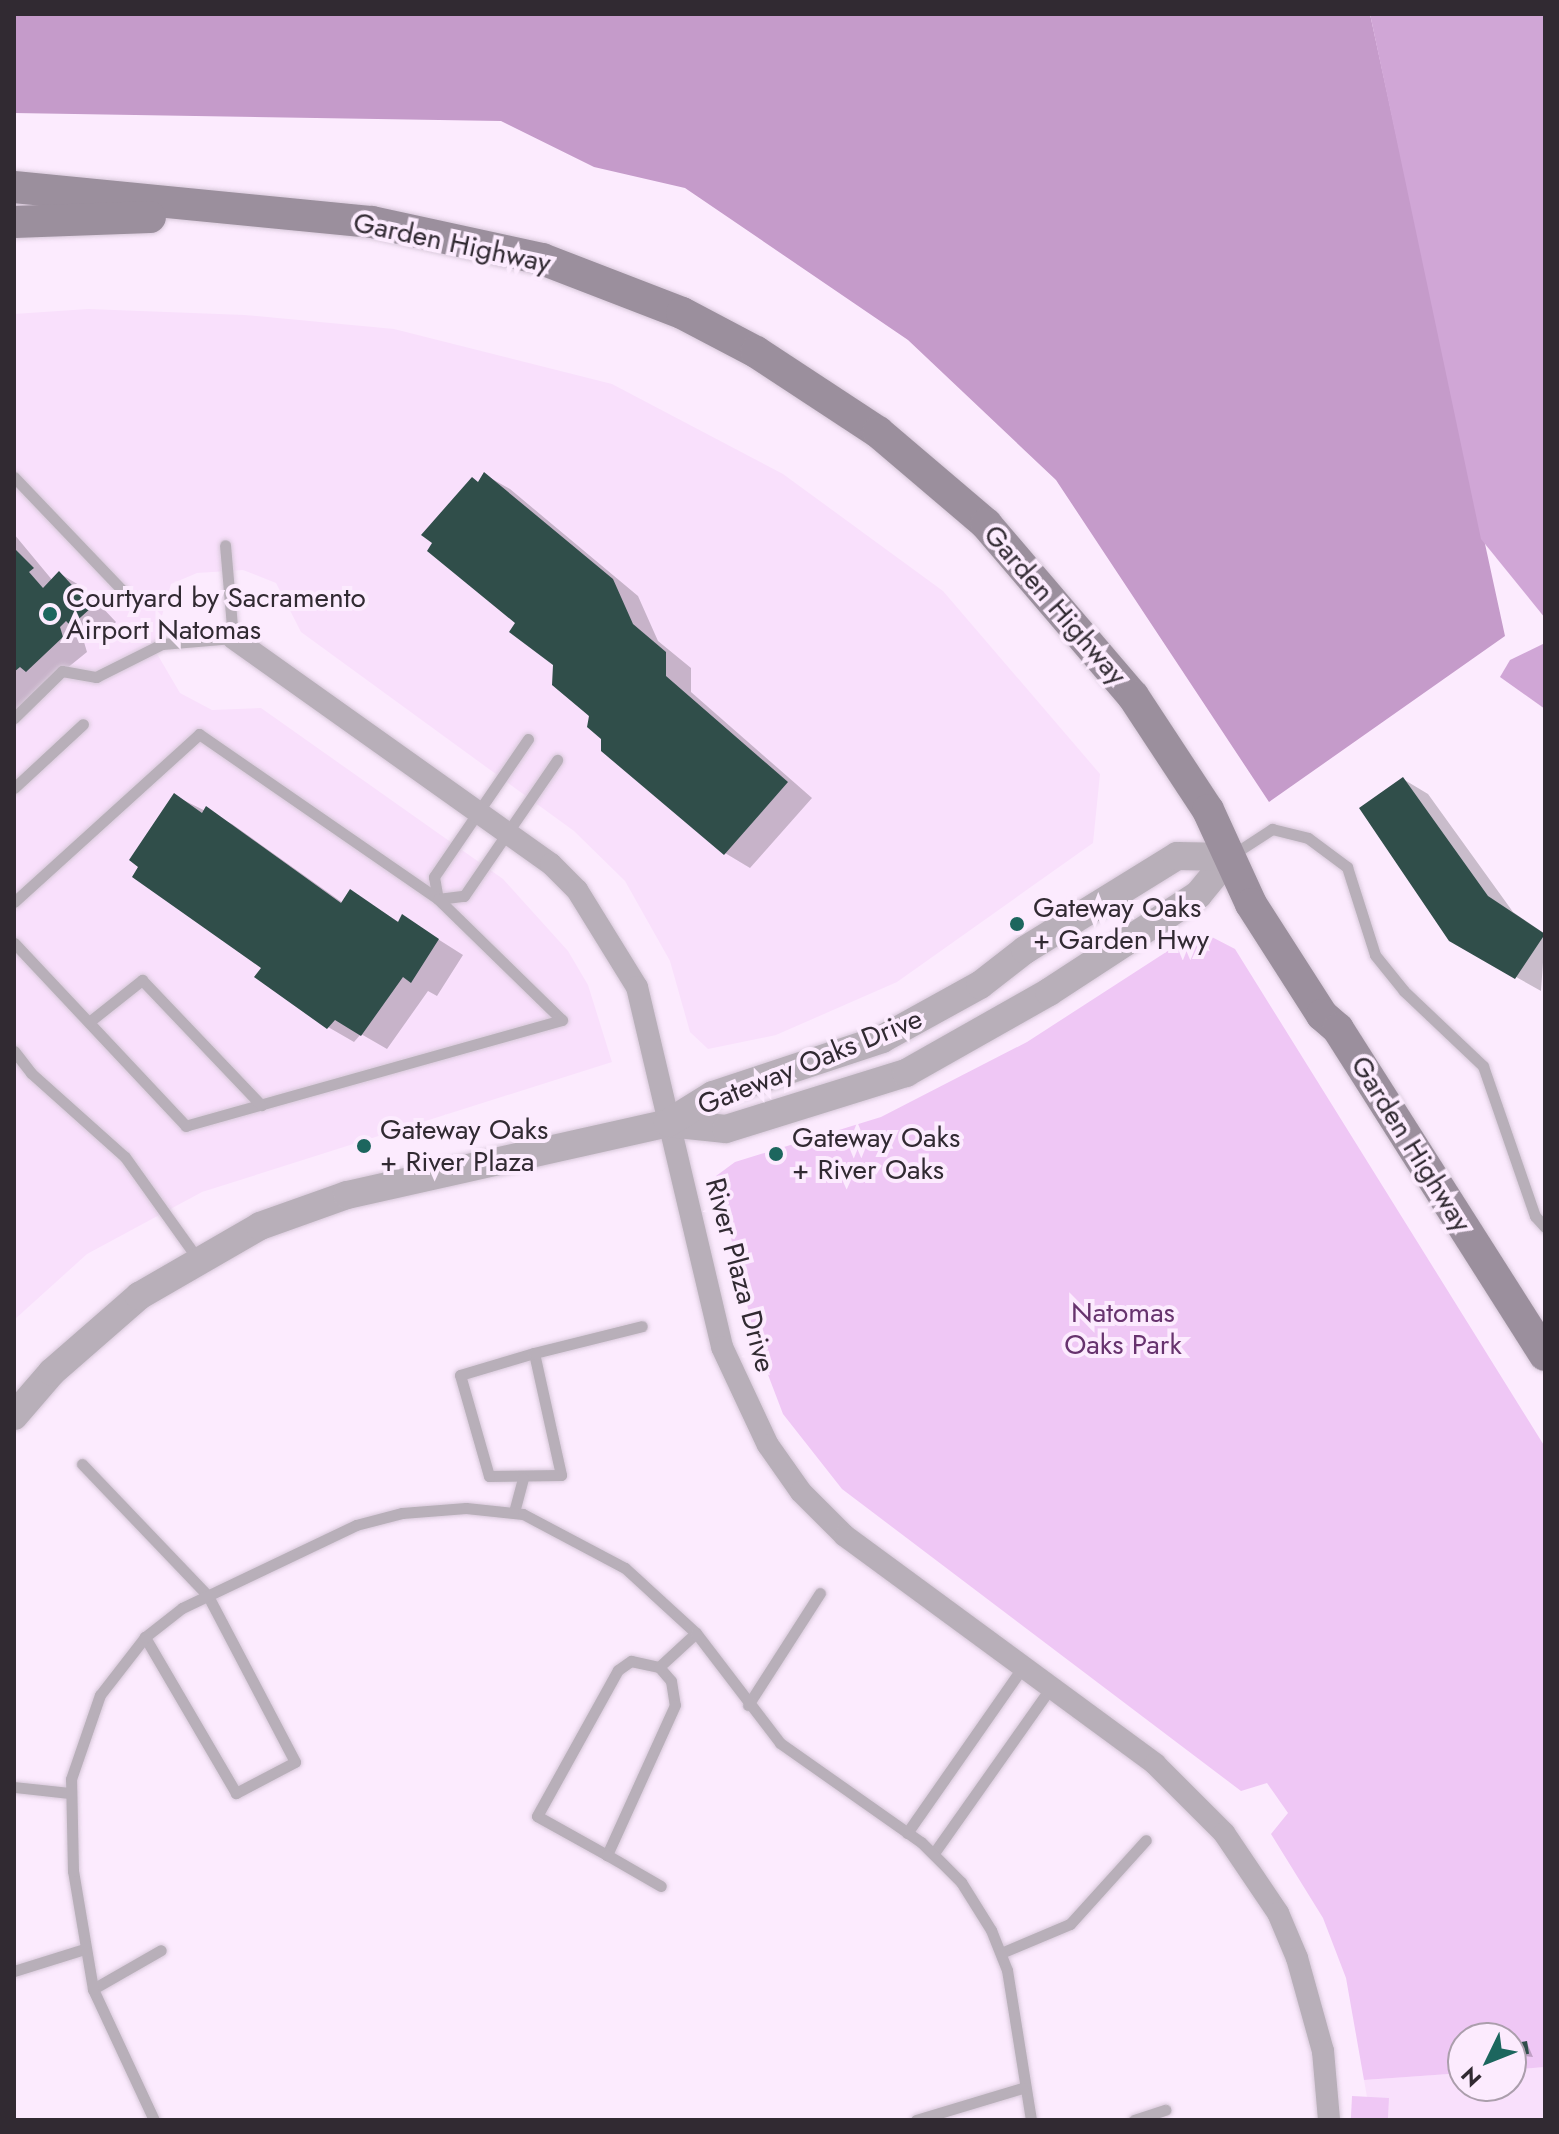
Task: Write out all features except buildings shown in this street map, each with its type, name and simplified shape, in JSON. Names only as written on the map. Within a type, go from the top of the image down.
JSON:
[{"type":"main road","name":"Garden Highway","points":[[14,187],[372,222],[542,259],[682,313],[828,398],[934,476],[1034,576],[1133,696],[1208,810],[1251,904],[1322,1015],[1338,1029],[1545,1355]]},
{"type":"main road","name":"Garden Highway","points":[[14,222],[277,213]]},
{"type":"street","name":"River Plaza Drive","points":[[233,638],[478,811],[577,890],[618,950],[637,987],[722,1347],[768,1445],[801,1492],[845,1536],[1024,1666],[1192,1797],[1253,1872],[1278,1913],[1313,2004],[1329,2120]]},
{"type":"street","name":"Gateway Oaks Drive","points":[[668,1123],[713,1095],[815,1065],[894,1033],[980,985],[1025,950],[1177,856],[1229,857]]},
{"type":"street","name":"Gateway Oaks Drive","points":[[14,1416],[102,1325],[197,1258],[260,1226],[347,1195],[668,1123],[726,1129],[906,1073],[1049,992],[1198,895],[1229,857]]},
{"type":"lane","points":[[14,477],[122,590]]},
{"type":"lane","points":[[14,718],[62,671],[96,677],[162,644],[233,638],[225,545]]},
{"type":"lane","points":[[14,788],[83,724]]},
{"type":"lane","points":[[14,902],[199,734],[438,899],[562,1020],[186,1126],[14,943]]},
{"type":"lane","points":[[438,899],[434,877],[528,739]]},
{"type":"lane","points":[[438,899],[464,896],[557,760]]},
{"type":"lane","points":[[1229,857],[1272,829],[1308,838],[1347,867],[1375,955],[1404,991],[1483,1066],[1535,1216],[1545,1227]]},
{"type":"lane","points":[[89,1022],[142,980],[261,1105]]},
{"type":"lane","points":[[14,1051],[31,1073],[125,1157],[197,1258]]},
{"type":"lane","points":[[534,1353],[561,1475],[523,1478],[489,1476],[460,1375],[534,1353],[642,1326]]},
{"type":"lane","points":[[82,1464],[208,1596],[295,1762],[236,1793],[145,1637]]},
{"type":"lane","points":[[514,1512],[523,1478]]},
{"type":"lane","points":[[154,2120],[93,1989],[84,1949],[69,1793],[81,1736],[100,1695],[145,1637],[208,1596],[356,1525],[434,1509],[514,1512],[559,1529],[615,1561],[696,1633],[748,1705],[799,1760],[934,1853],[977,1905],[1001,1953],[1013,1998],[1022,2088],[1031,2120]]},
{"type":"lane","points":[[748,1705],[820,1593]]},
{"type":"lane","points":[[659,1667],[696,1633]]},
{"type":"lane","points":[[607,1855],[675,1705],[671,1681],[659,1667],[641,1660],[618,1670],[537,1816],[661,1886]]},
{"type":"lane","points":[[907,1833],[1024,1666]]},
{"type":"lane","points":[[934,1853],[1051,1687]]},
{"type":"lane","points":[[14,1787],[69,1793]]},
{"type":"lane","points":[[1001,1953],[1070,1924],[1146,1840]]},
{"type":"lane","points":[[14,1971],[84,1949]]},
{"type":"lane","points":[[93,1989],[161,1950]]},
{"type":"lane","points":[[916,2120],[1022,2088]]},
{"type":"lane","points":[[1134,2120],[1165,2110]]},
{"type":"shaded area","points":[[14,14],[1370,14],[1505,636],[1269,802],[1056,480],[908,340],[685,188],[594,167],[501,121],[14,113]]},
{"type":"shaded area","points":[[1370,14],[1545,14],[1545,618],[1481,539]]},
{"type":"shaded area","points":[[88,309],[245,315],[394,329],[612,384],[783,474],[943,591],[1100,774],[1093,843],[897,982],[776,1035],[708,1049],[690,1032],[670,961],[625,881],[574,831],[301,632],[276,583],[243,570],[197,573],[171,584],[153,647],[180,693],[212,710],[261,708],[503,879],[568,951],[588,985],[612,1062],[202,1192],[87,1254],[14,1320],[14,314]]},
{"type":"shaded area","points":[[1545,643],[1545,709],[1500,677],[1510,660]]},
{"type":"shaded area","points":[[1545,2067],[1545,2120],[1371,2120],[1364,2080],[1447,2074],[1447,2102],[1527,2102],[1527,2069]]},
{"type":"green space","name":"Natomas Oaks Park","points":[[1208,935],[1235,949],[1545,1447],[1545,2067],[1527,2069],[1527,2022],[1447,2022],[1447,2074],[1364,2080],[1346,1978],[1323,1918],[1271,1834],[1288,1813],[1267,1783],[1241,1791],[842,1489],[783,1414],[757,1346],[716,1176],[735,1162],[881,1117],[1027,1042],[1177,945]]},
{"type":"green space","points":[[1352,2096],[1389,2098],[1388,2120],[1351,2118]]},
{"type":"place","name":"Courtyard by Sacramento Airport Natomas","points":[[50,614]]},
{"type":"place","name":"Gateway Oaks + Garden Hwy","points":[[1017,924]]},
{"type":"place","name":"Gateway Oaks + River Plaza","points":[[364,1146]]},
{"type":"place","name":"Gateway Oaks + River Oaks","points":[[776,1154]]}]
